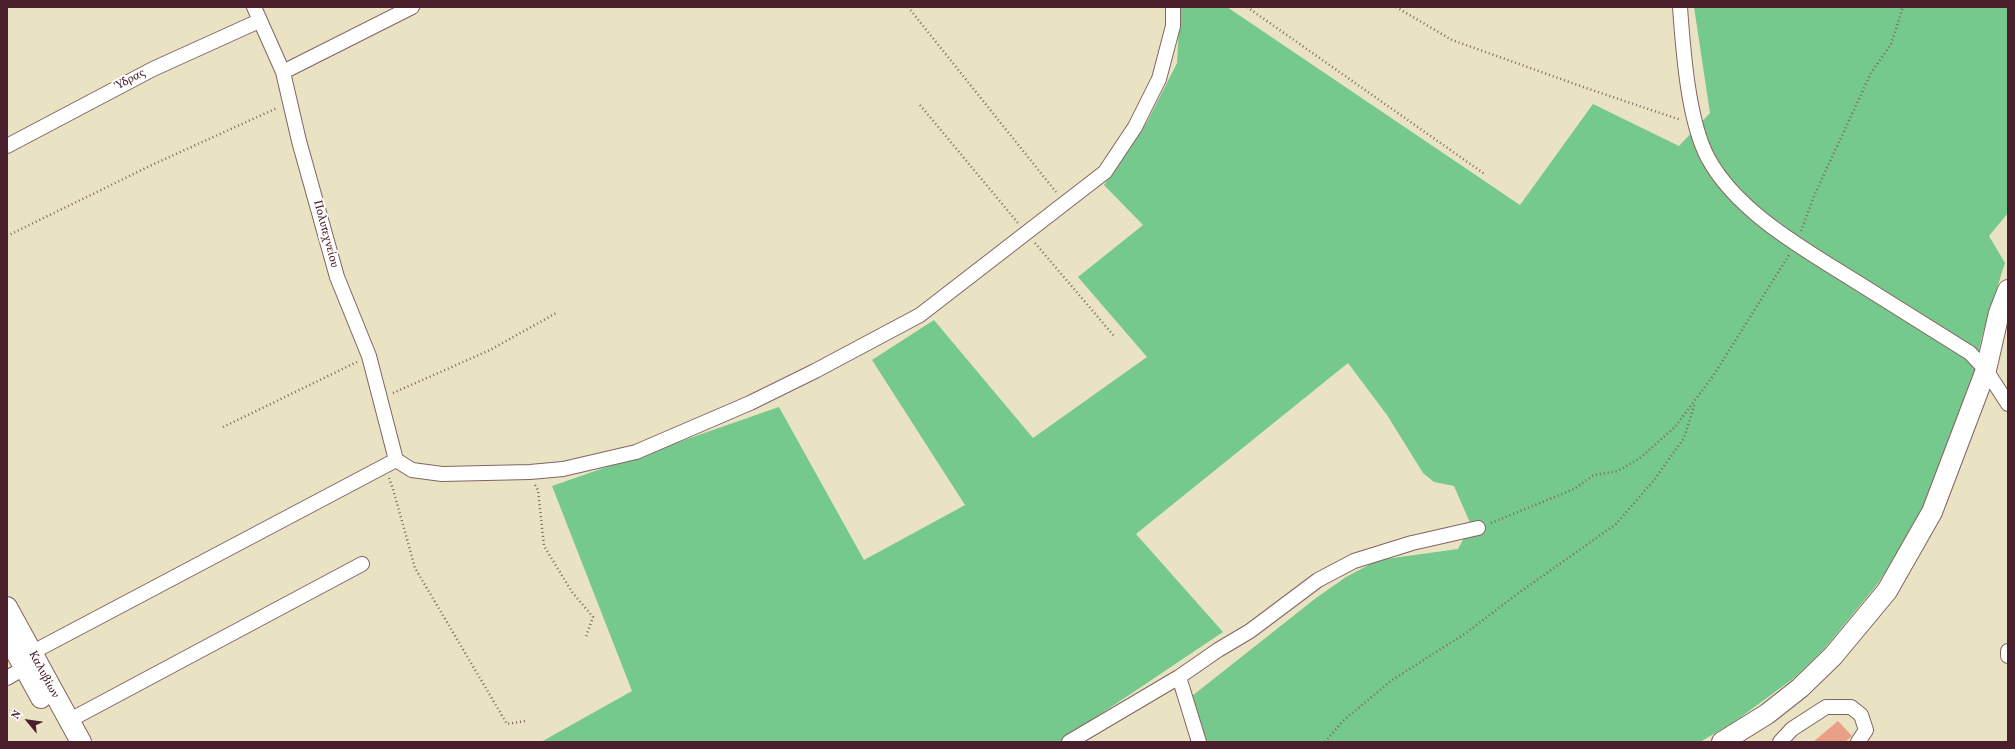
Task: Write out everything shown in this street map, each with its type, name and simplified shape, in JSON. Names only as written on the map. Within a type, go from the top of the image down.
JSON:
[{"type":"street","name":"Πολυτεχνείου","points":[[254,7],[283,72],[337,277],[369,356],[380,398],[390,463]]},
{"type":"street","points":[[283,72],[412,7]]},
{"type":"street","points":[[7,678],[28,660],[390,463],[412,470],[442,474],[530,472],[563,468],[636,452],[750,403],[920,315],[1066,204],[1105,172],[1135,127],[1159,79],[1173,26],[1173,7]]},
{"type":"street","points":[[1676,9],[1696,125],[1708,157],[1730,190],[1796,244],[1970,353],[1986,370],[2006,398],[2008,404]]},
{"type":"street","name":"Ύδρας","points":[[7,146],[152,69],[259,21]]},
{"type":"street","points":[[1722,742],[1767,714],[1800,688],[1833,656],[1887,591],[1932,512],[1986,370],[1999,313],[2008,290]]},
{"type":"street","points":[[1069,742],[1178,677],[1218,650],[1250,632],[1318,580],[1354,561],[1412,543],[1478,528]]},
{"type":"street","points":[[68,721],[362,564]]},
{"type":"street","name":"Καλυβίων","points":[[7,607],[28,660],[66,742]]},
{"type":"street","name":"Καλυβίων","points":[[7,636],[28,660],[81,742]]},
{"type":"street","points":[[2008,651],[2008,656]]},
{"type":"street","points":[[1178,677],[1199,742]]},
{"type":"street","points":[[1780,742],[1792,730],[1826,707],[1851,707],[1861,715],[1866,730],[1858,742]]},
{"type":"path","points":[[908,7],[1066,204]]},
{"type":"path","points":[[1247,7],[1486,175]]},
{"type":"path","points":[[1396,7],[1452,40],[1586,88],[1696,125]]},
{"type":"path","points":[[1478,528],[1574,489],[1594,475],[1618,471],[1640,458],[1675,427],[1713,376],[1796,244],[1814,196],[1871,73],[1892,44],[1903,7]]},
{"type":"path","points":[[7,236],[154,164],[290,102]]},
{"type":"path","points":[[380,398],[490,350],[558,312]]},
{"type":"path","points":[[223,427],[369,356]]},
{"type":"path","points":[[1325,742],[1343,721],[1392,680],[1466,633],[1520,592],[1616,524],[1655,479],[1684,438],[1696,400]]},
{"type":"path","points":[[390,463],[394,489],[415,568],[507,724],[525,722]]},
{"type":"path","points":[[530,472],[538,490],[544,546],[572,592],[593,617],[586,637]]},
{"type":"green space","points":[[1180,7],[1227,7],[1520,205],[1593,104],[1679,146],[1710,113],[1694,7],[2008,7],[2008,213],[1989,236],[2005,263],[1982,336],[1974,375],[1924,507],[1904,544],[1876,586],[1824,649],[1794,678],[1734,722],[1700,742],[1205,742],[1200,731],[1192,696],[1316,598],[1346,577],[1378,560],[1458,549],[1471,525],[1454,486],[1434,482],[1423,473],[1387,415],[1348,363],[1136,534],[1223,632],[1059,742],[541,742],[632,691],[552,486],[779,407],[864,560],[965,505],[872,360],[934,320],[1033,438],[1147,357],[1078,277],[1143,225],[1104,185],[1147,122],[1177,63]]},
{"type":"building","points":[[1838,721],[1852,736],[1845,742],[1813,742]]}]
